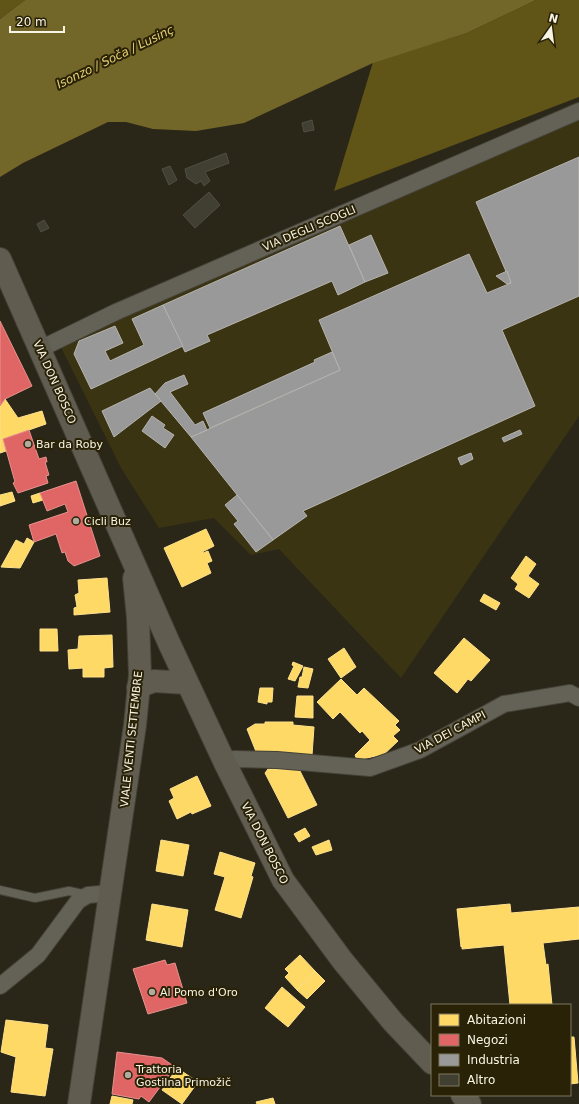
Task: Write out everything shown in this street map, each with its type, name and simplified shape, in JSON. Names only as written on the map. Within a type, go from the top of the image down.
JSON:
[{"type":"main road","name":"VIA DON BOSCO","points":[[0,259],[94,469],[132,560]]},
{"type":"main road","name":"VIALE VENTI SETTEMBRE","points":[[79,1104],[134,732],[138,688],[148,616],[132,560]]},
{"type":"main road","name":"VIA DON BOSCO","points":[[148,616],[188,683],[225,763],[283,880],[342,960],[393,1022],[431,1062]]},
{"type":"main road","points":[[138,688],[154,681],[188,683]]},
{"type":"main road","points":[[463,1096],[470,1104]]},
{"type":"street","name":"VIA DEGLI SCOGLI","points":[[40,349],[116,312],[579,111]]},
{"type":"street","name":"VIA DEI CAMPI","points":[[225,763],[234,759],[277,760],[370,768],[420,750],[504,704],[570,693],[579,698]]},
{"type":"street","points":[[0,986],[38,955],[78,901],[88,895],[111,893]]},
{"type":"lane","points":[[0,890],[35,898],[69,891],[88,895]]},
{"type":"shaded area","points":[[0,0],[25,0],[0,19]]},
{"type":"shaded area","points":[[536,0],[579,0],[579,97],[334,191],[373,62],[467,33]]},
{"type":"shaded area","points":[[579,118],[579,416],[401,678],[279,549],[251,555],[214,518],[159,528],[121,468],[60,345]]},
{"type":"water","name":"Isonzo / Soča / Lusinç","points":[[25,0],[536,0],[467,33],[373,63],[244,123],[196,131],[153,129],[126,122],[108,122],[23,163],[0,177],[0,19]]},
{"type":"building: Abitazioni","points":[[5,399],[18,418],[42,411],[46,424],[3,439],[6,451],[0,453],[0,406]]},
{"type":"building: Abitazioni","points":[[12,492],[15,501],[0,506],[0,495]]},
{"type":"building: Abitazioni","points":[[40,493],[43,500],[33,503],[31,496]]},
{"type":"building: Abitazioni","points":[[206,529],[214,546],[202,552],[208,551],[212,561],[207,563],[211,573],[182,587],[164,548]]},
{"type":"building: Abitazioni","points":[[27,538],[34,542],[20,568],[1,567],[16,540],[24,544]]},
{"type":"building: Abitazioni","points":[[526,556],[536,564],[528,576],[539,584],[529,598],[515,589],[518,584],[511,578]]},
{"type":"building: Abitazioni","points":[[107,578],[110,612],[74,615],[74,608],[77,607],[75,595],[79,593],[78,580]]},
{"type":"building: Abitazioni","points":[[484,594],[500,603],[496,610],[480,601]]},
{"type":"building: Abitazioni","points":[[40,629],[57,629],[58,651],[40,651]]},
{"type":"building: Abitazioni","points":[[112,635],[113,667],[104,668],[104,677],[83,677],[83,668],[69,669],[68,650],[78,649],[79,636]]},
{"type":"building: Abitazioni","points":[[464,638],[490,660],[471,681],[468,679],[457,693],[434,673]]},
{"type":"building: Abitazioni","points":[[344,648],[356,667],[341,678],[328,659]]},
{"type":"building: Abitazioni","points":[[293,662],[303,666],[295,681],[288,679],[294,666],[292,665]]},
{"type":"building: Abitazioni","points":[[304,667],[313,669],[308,688],[298,687]]},
{"type":"building: Abitazioni","points":[[341,679],[357,695],[364,688],[399,721],[395,725],[400,730],[393,736],[398,741],[379,759],[376,756],[357,760],[355,755],[370,740],[362,731],[360,733],[340,712],[333,719],[317,702]]},
{"type":"building: Abitazioni","points":[[260,688],[273,688],[272,702],[267,702],[267,704],[258,702]]},
{"type":"building: Abitazioni","points":[[297,696],[313,696],[313,718],[295,717]]},
{"type":"building: Abitazioni","points":[[265,722],[293,722],[293,725],[314,727],[312,755],[257,754],[247,729],[255,724],[265,724]]},
{"type":"building: Abitazioni","points":[[268,769],[299,769],[317,805],[288,818],[265,773]]},
{"type":"building: Abitazioni","points":[[197,776],[211,806],[192,814],[191,812],[177,819],[169,801],[174,798],[170,789]]},
{"type":"building: Abitazioni","points":[[305,828],[310,836],[299,842],[294,834]]},
{"type":"building: Abitazioni","points":[[161,840],[189,845],[183,876],[156,871]]},
{"type":"building: Abitazioni","points":[[329,840],[332,850],[316,855],[312,847]]},
{"type":"building: Abitazioni","points":[[220,852],[255,863],[251,876],[253,877],[241,918],[215,910],[225,877],[214,874]]},
{"type":"building: Abitazioni","points":[[152,904],[188,910],[182,947],[146,940]]},
{"type":"building: Abitazioni","points":[[510,904],[511,913],[579,907],[579,939],[543,943],[546,965],[548,964],[552,1004],[510,1004],[504,945],[462,949],[457,909]]},
{"type":"building: Abitazioni","points":[[300,955],[315,971],[297,990],[285,977],[289,973],[285,969]]},
{"type":"building: Abitazioni","points":[[315,971],[325,981],[307,999],[297,990]]},
{"type":"building: Abitazioni","points":[[282,987],[305,1007],[288,1027],[265,1008]]},
{"type":"building: Abitazioni","points":[[6,1020],[48,1025],[45,1048],[53,1049],[45,1096],[11,1092],[16,1057],[1,1052]]},
{"type":"building: Abitazioni","points":[[571,1037],[574,1037],[578,1083],[571,1084]]},
{"type":"building: Abitazioni","points":[[177,1068],[198,1082],[182,1104],[162,1090]]},
{"type":"building: Abitazioni","points":[[112,1096],[133,1100],[132,1104],[110,1104]]},
{"type":"building: Abitazioni","points":[[273,1098],[275,1104],[257,1104],[256,1102]]},
{"type":"building: Negozi","points":[[0,321],[32,386],[5,399],[0,406]]},
{"type":"building: Negozi","points":[[29,430],[39,459],[46,457],[47,462],[45,462],[49,475],[46,476],[48,483],[18,493],[13,483],[15,482],[3,439]]},
{"type":"building: Negozi","points":[[76,481],[100,556],[74,566],[68,561],[65,552],[62,553],[56,534],[34,542],[29,525],[68,512],[65,504],[47,511],[40,493]]},
{"type":"building: Negozi","points":[[165,960],[167,965],[175,963],[187,1003],[148,1014],[133,969]]},
{"type":"building: Negozi","points":[[117,1052],[162,1058],[175,1067],[149,1102],[141,1096],[139,1099],[112,1094]]},
{"type":"building: Industria","points":[[579,157],[579,296],[502,330],[535,406],[303,511],[307,516],[273,540],[191,437],[340,370],[319,320],[469,254],[487,293],[511,283],[476,202]]},
{"type":"building: Industria","points":[[340,226],[365,282],[338,295],[332,281],[207,335],[210,341],[185,352],[163,305]]},
{"type":"building: Industria","points":[[371,235],[388,273],[365,282],[349,245]]},
{"type":"building: Industria","points":[[507,271],[511,283],[507,284],[496,276]]},
{"type":"building: Industria","points":[[163,305],[183,346],[91,389],[74,354],[79,341],[115,326],[123,343],[105,351],[110,361],[144,345],[132,319]]},
{"type":"building: Industria","points":[[332,352],[340,370],[210,428],[203,413],[315,362],[314,360]]},
{"type":"building: Industria","points":[[184,375],[188,384],[170,392],[195,425],[203,421],[207,430],[191,437],[155,394],[165,383]]},
{"type":"building: Industria","points":[[150,388],[161,401],[114,437],[102,411]]},
{"type":"building: Industria","points":[[152,416],[165,425],[163,428],[174,435],[165,448],[142,431]]},
{"type":"building: Industria","points":[[520,430],[522,434],[504,442],[502,438]]},
{"type":"building: Industria","points":[[471,453],[473,459],[461,465],[458,458]]},
{"type":"building: Industria","points":[[237,495],[273,540],[256,552],[234,524],[238,521],[225,505]]},
{"type":"building: Altro","points":[[312,120],[314,130],[304,132],[302,123]]},
{"type":"building: Altro","points":[[226,153],[229,163],[205,172],[210,181],[204,186],[201,181],[196,184],[187,178],[185,169]]},
{"type":"building: Altro","points":[[170,166],[177,180],[169,185],[162,169]]},
{"type":"building: Altro","points":[[209,192],[220,205],[195,228],[183,215]]},
{"type":"building: Altro","points":[[44,220],[49,228],[41,232],[37,224]]},
{"type":"place","name":"Bar da Roby","points":[[28,444]]},
{"type":"place","name":"Cicli Buz","points":[[76,521]]},
{"type":"place","name":"Al Pomo d'Oro","points":[[152,992]]},
{"type":"place","name":"Trattoria Gostilna Primožič","points":[[128,1075]]}]
